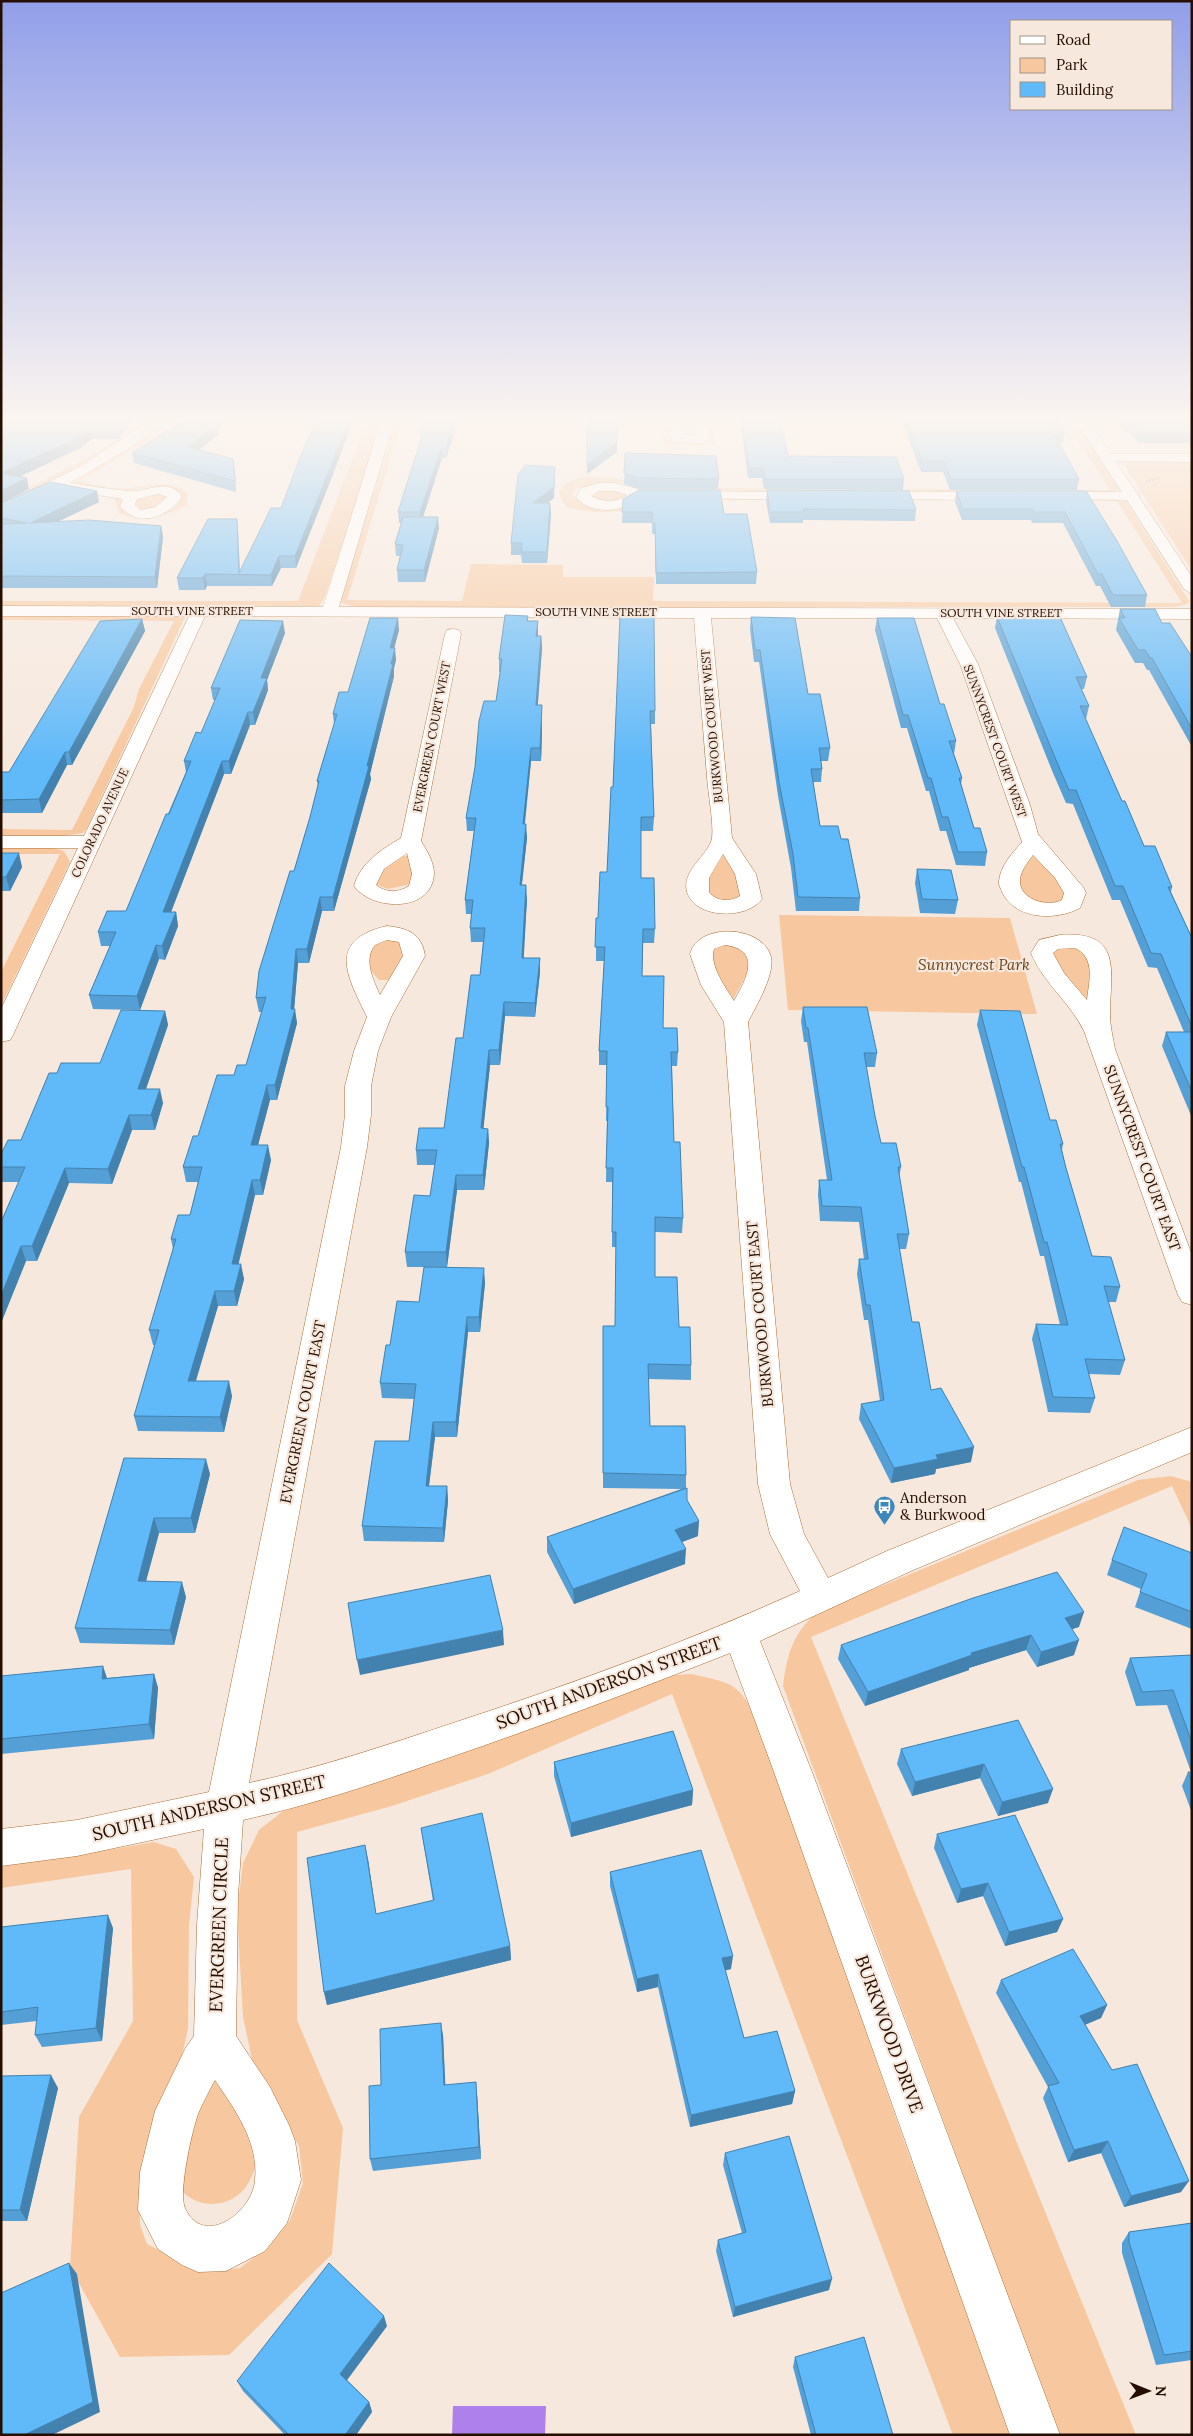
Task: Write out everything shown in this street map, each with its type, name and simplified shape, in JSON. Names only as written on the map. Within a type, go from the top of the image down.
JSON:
[{"type":"street","points":[[330,611],[352,535]]},
{"type":"street","points":[[1158,535],[1192,589]]},
{"type":"street","name":"SOUTH VINE STREET","points":[[1,611],[1192,614]]},
{"type":"street","name":"COLORADO AVENUE","points":[[1,1035],[199,612]]},
{"type":"street","name":"EVERGREEN COURT WEST","points":[[411,841],[453,634],[463,629],[466,620],[455,612]]},
{"type":"street","name":"BURKWOOD COURT WEST","points":[[702,612],[722,839]]},
{"type":"street","name":"SUNNYCREST COURT WEST","points":[[942,613],[969,664],[1028,834],[1033,843]]},
{"type":"street","points":[[1,842],[92,842]]},
{"type":"street","name":"EVERGREEN COURT EAST","points":[[225,1808],[354,1147],[358,1115],[358,1086],[366,1051],[379,1017]]},
{"type":"street","name":"BURKWOOD COURT EAST","points":[[736,1022],[774,1484],[788,1534],[802,1565],[821,1596]]},
{"type":"street","name":"SUNNYCREST COURT EAST","points":[[1103,1049],[1192,1295]]},
{"type":"street","name":"SOUTH ANDERSON STREET","points":[[1,1848],[77,1838],[286,1794],[559,1704],[740,1634],[899,1561],[1192,1439]]},
{"type":"street","name":"BURKWOOD DRIVE","points":[[740,1634],[793,1772],[1035,2435]]},
{"type":"street","name":"EVERGREEN CIRCLE","points":[[215,2042],[216,1934],[220,1850],[225,1808]]},
{"type":"green space","points":[[323,535],[345,535],[325,597],[319,606],[1,606],[1,601],[298,601]]},
{"type":"green space","points":[[359,535],[367,535],[347,600],[462,601],[471,564],[563,565],[563,577],[654,577],[653,601],[1182,603],[1138,535],[1147,535],[1189,601],[1187,604],[1175,607],[355,607],[342,603],[339,598]]},
{"type":"green space","points":[[1169,535],[1192,535],[1192,571]]},
{"type":"green space","points":[[1,614],[185,617],[83,833],[62,836],[1,836],[1,829],[72,830],[134,707],[139,689],[174,621],[1,620]]},
{"type":"green space","points":[[1,847],[53,848],[64,851],[70,862],[1,1006],[1,972],[60,854],[1,854]]},
{"type":"green space","points":[[721,853],[726,855],[747,891],[730,900],[714,897],[704,888]]},
{"type":"green space","points":[[1032,853],[1053,874],[1064,892],[1066,899],[1049,909],[1020,893],[1015,880]]},
{"type":"green space","points":[[399,855],[409,856],[417,877],[412,884],[388,889],[374,884],[373,875]]},
{"type":"green space","name":"Sunnycrest Park","points":[[779,915],[1010,918],[1037,1014],[788,1010]]},
{"type":"green space","points":[[386,940],[399,940],[409,949],[391,980],[379,980],[372,972],[366,958],[374,943]]},
{"type":"green space","points":[[1066,944],[1089,953],[1092,985],[1086,1002],[1055,966],[1051,955],[1054,950]]},
{"type":"green space","points":[[741,945],[753,962],[732,1002],[708,957],[717,946]]},
{"type":"green space","points":[[1171,1476],[1192,1482],[1192,1529],[1172,1486],[811,1637],[1136,2435],[1059,2435],[783,1686],[786,1665],[792,1646],[801,1629],[816,1613],[1138,1480]]},
{"type":"green space","points":[[692,1674],[725,1683],[738,1690],[757,1718],[905,2144],[997,2392],[1010,2435],[953,2435],[672,1694],[488,1774],[392,1806],[297,1832],[297,2020],[343,2128],[332,2254],[229,2355],[120,2357],[70,2267],[79,2117],[133,2021],[131,1869],[1,1888],[1,1865],[85,1854],[154,1842],[176,1849],[194,1877],[189,1925],[188,2029],[182,2055],[161,2114],[147,2142],[139,2180],[140,2225],[147,2244],[176,2259],[208,2271],[240,2268],[268,2247],[290,2220],[303,2183],[299,2146],[255,2073],[243,2017],[237,1911],[243,1863],[259,1830],[283,1811],[661,1676]]},
{"type":"green space","points":[[219,2066],[258,2159],[251,2179],[238,2195],[230,2200],[210,2204],[192,2199],[185,2194],[179,2186],[176,2177],[176,2167],[185,2138]]},
{"type":"shaded area","points":[[453,2406],[546,2406],[545,2435],[452,2435]]},
{"type":"building","points":[[1,535],[160,535],[155,577],[1,576]]},
{"type":"building","points":[[200,535],[238,535],[239,573],[258,535],[303,535],[295,556],[279,556],[271,575],[205,574],[203,578],[177,578]]},
{"type":"building","points":[[398,535],[433,535],[424,570],[397,570],[403,545],[395,544]]},
{"type":"building","points":[[512,535],[548,535],[547,552],[521,552],[522,543],[511,543]]},
{"type":"building","points":[[655,535],[751,535],[757,572],[656,573]]},
{"type":"building","points":[[1077,535],[1113,535],[1147,595],[1113,595],[1102,574],[1098,574]]},
{"type":"building","points":[[1120,609],[1155,609],[1162,623],[1170,623],[1192,657],[1192,729],[1152,658],[1150,658],[1145,650],[1138,650],[1119,618],[1125,618]]},
{"type":"building","points":[[505,615],[528,616],[527,621],[538,621],[536,636],[541,636],[536,705],[542,705],[540,748],[531,748],[523,824],[526,824],[520,885],[526,885],[522,958],[540,958],[535,1003],[504,1002],[499,1050],[489,1050],[481,1128],[488,1129],[483,1175],[456,1175],[446,1252],[405,1252],[414,1195],[430,1196],[437,1150],[416,1150],[419,1128],[444,1128],[456,1038],[463,1038],[471,975],[480,975],[485,928],[470,928],[473,900],[465,900],[476,818],[466,818],[475,767],[479,721],[484,701],[496,701],[502,659],[499,659]]},
{"type":"building","points":[[620,615],[654,615],[655,711],[650,711],[654,817],[641,817],[641,878],[654,878],[655,929],[643,929],[642,976],[664,976],[663,1028],[677,1028],[678,1052],[671,1052],[674,1142],[680,1142],[683,1218],[655,1217],[655,1277],[677,1277],[679,1327],[690,1327],[691,1365],[648,1364],[650,1426],[685,1426],[686,1475],[603,1473],[603,1326],[615,1326],[616,1232],[612,1232],[613,1168],[606,1168],[607,1051],[599,1051],[605,947],[595,947],[600,872],[607,872],[611,787],[613,787]]},
{"type":"building","points":[[751,617],[795,618],[808,694],[820,694],[830,748],[819,748],[822,769],[811,769],[820,826],[838,826],[841,839],[848,839],[860,898],[798,897],[793,854],[779,782],[760,650],[755,650]]},
{"type":"building","points":[[997,617],[1060,617],[1087,677],[1076,677],[1089,706],[1080,706],[1144,846],[1155,846],[1172,887],[1168,887],[1192,938],[1192,1027],[1161,954],[1151,953],[1123,886],[1115,886],[1076,790],[1069,790]]},
{"type":"building","points":[[370,618],[398,618],[390,648],[395,648],[391,664],[393,664],[367,766],[369,766],[333,897],[320,897],[307,949],[296,949],[291,1009],[295,1009],[275,1085],[267,1085],[251,1145],[268,1145],[260,1180],[252,1180],[232,1264],[241,1264],[234,1291],[215,1291],[188,1381],[229,1381],[220,1417],[134,1416],[159,1330],[149,1330],[176,1239],[171,1239],[178,1215],[190,1215],[202,1167],[183,1167],[193,1136],[198,1136],[217,1075],[234,1075],[237,1065],[246,1065],[266,997],[256,998],[259,971],[290,871],[294,871],[310,817],[319,781],[317,781],[337,714],[333,714],[339,692],[348,692]]},
{"type":"building","points":[[877,618],[914,618],[940,704],[944,704],[956,741],[949,741],[962,778],[959,778],[974,828],[980,828],[987,852],[958,852],[948,817],[942,817],[931,778],[928,778],[908,715],[903,715]]},
{"type":"building","points":[[142,619],[69,752],[65,752],[39,799],[1,800],[1,772],[9,772],[100,621]]},
{"type":"building","points":[[240,620],[283,621],[261,678],[267,678],[253,712],[248,712],[229,761],[222,761],[163,912],[176,912],[162,946],[156,945],[137,996],[89,995],[116,932],[98,932],[107,911],[126,911],[166,814],[169,814],[191,761],[184,761],[196,732],[201,733],[220,688],[211,688]]},
{"type":"building","points":[[1,853],[19,853],[6,877],[1,877]]},
{"type":"building","points":[[917,869],[951,870],[958,900],[922,899]]},
{"type":"building","points":[[803,1007],[867,1007],[877,1053],[864,1053],[875,1116],[881,1143],[896,1143],[901,1167],[898,1167],[909,1234],[897,1234],[912,1322],[919,1322],[931,1390],[941,1388],[974,1447],[936,1455],[938,1459],[894,1468],[861,1404],[884,1400],[870,1305],[866,1305],[859,1259],[868,1259],[861,1207],[822,1206],[819,1180],[832,1180]]},
{"type":"building","points":[[121,1010],[165,1011],[138,1089],[160,1089],[151,1115],[129,1115],[108,1169],[65,1168],[32,1246],[21,1246],[1,1296],[1,1222],[25,1167],[1,1167],[1,1154],[8,1140],[21,1140],[49,1073],[57,1073],[61,1063],[100,1063]]},
{"type":"building","points":[[980,1010],[1020,1011],[1050,1120],[1056,1120],[1063,1144],[1060,1144],[1066,1168],[1092,1256],[1111,1257],[1120,1287],[1104,1286],[1125,1360],[1085,1359],[1095,1398],[1053,1397],[1036,1324],[1068,1325],[1047,1242],[1044,1242],[1024,1167],[1022,1167]]},
{"type":"building","points":[[1166,1032],[1192,1032],[1192,1092]]},
{"type":"building","points":[[424,1267],[484,1268],[479,1317],[467,1317],[456,1422],[433,1422],[426,1486],[447,1486],[443,1528],[362,1526],[375,1441],[409,1441],[416,1384],[380,1383],[386,1345],[390,1345],[397,1301],[419,1302]]},
{"type":"building","points":[[124,1458],[206,1459],[191,1518],[154,1518],[138,1581],[182,1582],[170,1630],[75,1628]]},
{"type":"building","points":[[687,1488],[687,1500],[699,1521],[675,1530],[686,1549],[573,1589],[547,1537]]},
{"type":"building","points":[[1124,1527],[1192,1553],[1192,1612],[1140,1592],[1147,1574],[1112,1560]]},
{"type":"building","points":[[1057,1572],[1084,1612],[1065,1618],[1079,1640],[1041,1652],[1031,1635],[971,1653],[972,1655],[868,1692],[841,1645],[973,1598]]},
{"type":"building","points":[[490,1575],[503,1630],[357,1660],[348,1603]]},
{"type":"building","points":[[1192,1655],[1192,1743],[1173,1690],[1142,1692],[1130,1658]]},
{"type":"building","points":[[103,1666],[102,1679],[154,1674],[149,1724],[1,1739],[1,1676]]},
{"type":"building","points":[[1018,1720],[1053,1789],[1002,1802],[984,1764],[915,1782],[901,1749]]},
{"type":"building","points":[[673,1731],[693,1790],[571,1823],[554,1762]]},
{"type":"building","points":[[1188,1772],[1192,1772],[1192,1781]]},
{"type":"building","points":[[482,1813],[510,1946],[324,1992],[307,1858],[365,1845],[376,1914],[434,1900],[421,1828]]},
{"type":"building","points":[[1015,1815],[1063,1919],[1009,1932],[988,1883],[961,1889],[937,1834]]},
{"type":"building","points":[[701,1850],[733,1956],[722,1958],[744,2038],[777,2031],[795,2091],[691,2115],[658,1974],[637,1979],[610,1872]]},
{"type":"building","points":[[108,1915],[96,2028],[35,2035],[38,2007],[1,2012],[1,1927]]},
{"type":"building","points":[[1073,1949],[1107,2005],[1080,2016],[1112,2070],[1137,2064],[1189,2181],[1131,2196],[1108,2141],[1074,2150],[1048,2086],[1059,2083],[1001,1980]]},
{"type":"building","points":[[441,2023],[444,2085],[476,2082],[479,2147],[370,2159],[369,2086],[381,2085],[380,2029]]},
{"type":"building","points":[[51,2075],[20,2210],[1,2210],[1,2076]]},
{"type":"building","points":[[789,2136],[832,2279],[735,2307],[718,2240],[746,2232],[725,2153]]},
{"type":"building","points":[[1192,2223],[1192,2351],[1164,2355],[1129,2242],[1129,2232]]},
{"type":"building","points":[[69,2263],[93,2402],[24,2435],[1,2435],[1,2293]]},
{"type":"building","points":[[329,2263],[384,2316],[340,2374],[369,2402],[345,2435],[289,2435],[237,2381]]},
{"type":"building","points":[[864,2337],[893,2435],[816,2435],[795,2357]]},
{"type":"place","name":"Anderson & Burkwood","points":[[884,1526]]}]
